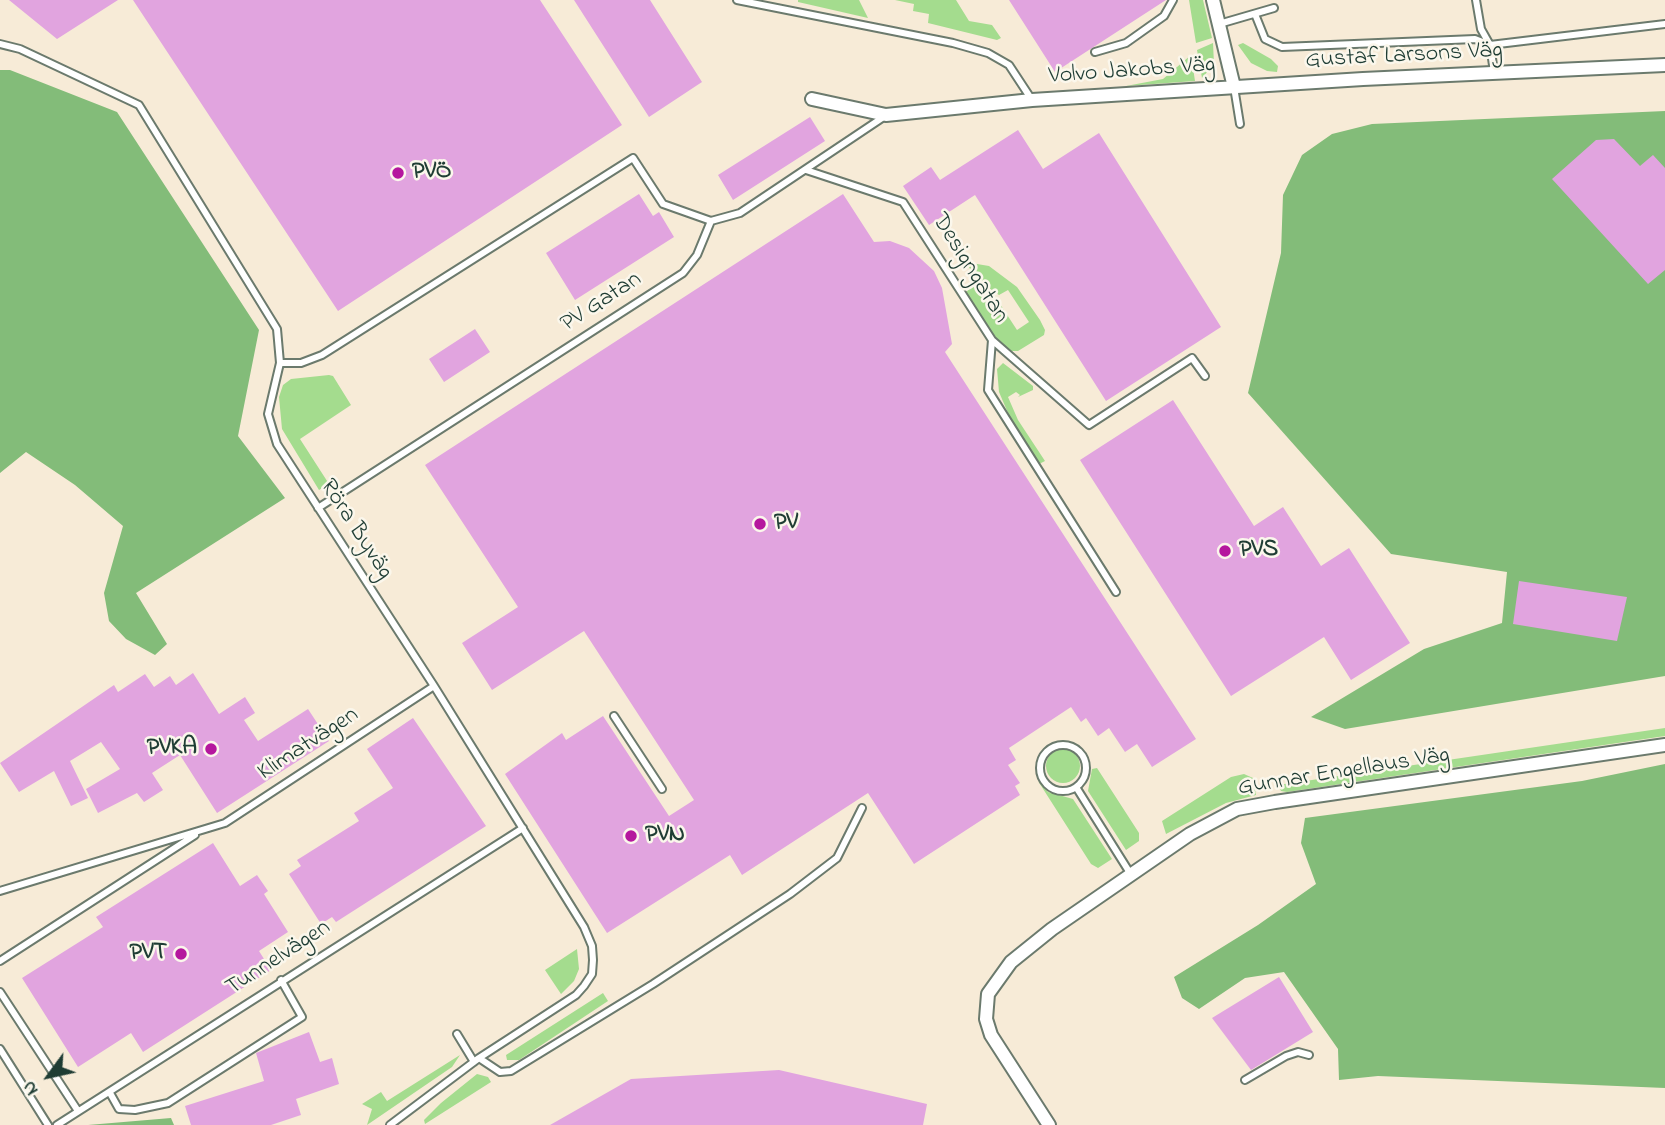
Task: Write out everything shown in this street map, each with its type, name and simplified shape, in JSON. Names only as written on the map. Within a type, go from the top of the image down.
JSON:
[{"type":"street","points":[[1213,0],[1234,87]]},
{"type":"street","name":"Gustaf Larsons Väg","points":[[1234,87],[1665,65]]},
{"type":"street","name":"Volvo Jakobs Väg","points":[[812,99],[886,115],[1032,100],[1234,87]]},
{"type":"street","name":"Gunnar Engellaus Väg","points":[[1049,1125],[991,1035],[986,1019],[988,994],[1011,962],[1130,873],[1214,820],[1237,809],[1665,745]]},
{"type":"lane","name":"Volvo Jakobs Väg","points":[[737,0],[953,43],[988,53],[1009,65],[1032,100]]},
{"type":"lane","points":[[1095,52],[1126,43],[1164,16],[1173,0]]},
{"type":"lane","points":[[1476,0],[1481,29],[1490,45],[1495,74]]},
{"type":"lane","points":[[1219,24],[1274,8]]},
{"type":"lane","points":[[1255,13],[1265,39],[1282,47],[1475,39],[1490,45],[1665,24]]},
{"type":"lane","name":"Röra Byväg","points":[[0,44],[20,49],[139,105],[271,315],[280,343],[280,363],[268,414],[271,431],[434,685],[592,946],[592,974],[576,995],[477,1060],[390,1125]]},
{"type":"lane","points":[[1234,87],[1240,124]]},
{"type":"lane","points":[[280,363],[301,363],[323,355],[633,158],[663,204],[711,221],[740,213],[886,115]]},
{"type":"lane","name":"Designgatan","points":[[806,170],[903,202],[992,340],[988,390],[1116,592]]},
{"type":"lane","name":"PV Gatan","points":[[318,508],[683,274],[697,255],[711,221]]},
{"type":"lane","points":[[992,340],[1089,425],[1192,358],[1205,376]]},
{"type":"lane","name":"Klimatvägen","points":[[0,891],[225,823],[434,685]]},
{"type":"lane","points":[[614,716],[662,789]]},
{"type":"lane","points":[[1065,744],[1082,754],[1085,775],[1076,787],[1061,791],[1047,784],[1040,771],[1043,756],[1048,750],[1065,744]]},
{"type":"lane","points":[[1076,787],[1130,873]]},
{"type":"lane","points":[[457,1034],[477,1060],[500,1072],[511,1071],[653,984],[790,894],[837,858],[862,808]]},
{"type":"lane","name":"Tunnelvägen","points":[[57,1125],[110,1093],[281,979],[523,828]]},
{"type":"lane","name":"Klimatvägen","points":[[0,961],[201,831]]},
{"type":"lane","points":[[110,1093],[120,1109],[135,1110],[168,1103],[302,1017],[281,979]]},
{"type":"lane","points":[[0,992],[78,1111]]},
{"type":"lane","points":[[0,1049],[48,1125]]},
{"type":"lane","points":[[1245,1080],[1286,1056],[1298,1052],[1309,1055]]},
{"type":"green space","points":[[859,0],[868,18],[798,2]]},
{"type":"green space","points":[[895,0],[956,0],[969,21],[992,25],[1001,38],[997,40],[928,23],[929,14],[913,11],[914,4]]},
{"type":"green space","points":[[1189,0],[1203,0],[1212,38],[1196,43]]},
{"type":"green space","points":[[1213,43],[1214,64],[1202,78],[1197,50]]},
{"type":"green space","points":[[1243,43],[1271,59],[1278,66],[1277,72],[1267,71],[1251,63],[1238,45]]},
{"type":"green space","points":[[1191,55],[1195,81],[1126,86],[1163,79]]},
{"type":"green space","points":[[0,70],[10,70],[117,112],[259,330],[238,436],[285,498],[136,593],[167,644],[155,655],[126,639],[109,621],[104,593],[123,526],[75,485],[26,452],[0,473]]},
{"type":"green space","points":[[1665,111],[1665,676],[1345,729],[1311,717],[1424,649],[1502,623],[1507,572],[1391,554],[1248,393],[1281,253],[1283,195],[1302,155],[1332,134],[1372,124]]},
{"type":"green space","points":[[965,262],[989,266],[1017,287],[1040,320],[1045,330],[1044,335],[1018,351],[1008,351],[996,338],[966,292],[975,284],[996,298],[1017,330],[1029,322],[1008,290],[999,295],[979,281]]},
{"type":"green space","points":[[1003,363],[1033,386],[1033,390],[1018,397],[1020,395],[1016,392],[1008,397],[1018,420],[1045,461],[1039,464],[1011,420],[999,392],[997,369]]},
{"type":"green space","points":[[333,376],[351,405],[300,439],[329,484],[319,490],[282,429],[279,397],[283,385],[291,379]]},
{"type":"green space","points":[[1665,728],[1665,736],[1287,792],[1281,791],[1278,785]]},
{"type":"green space","points":[[1063,749],[1075,754],[1080,766],[1075,778],[1063,783],[1051,778],[1046,766],[1051,754]]},
{"type":"green space","points":[[1665,764],[1665,1088],[1378,1076],[1339,1080],[1338,1049],[1284,972],[1245,978],[1199,1009],[1182,998],[1174,977],[1258,925],[1316,884],[1301,843],[1305,818],[1582,781]]},
{"type":"green space","points":[[1097,768],[1139,833],[1139,841],[1126,850],[1088,791],[1092,769]]},
{"type":"green space","points":[[1244,774],[1253,778],[1256,795],[1226,803],[1166,834],[1162,821],[1231,777]]},
{"type":"green space","points":[[1038,781],[1048,792],[1073,799],[1112,859],[1098,868],[1091,864]]},
{"type":"green space","points":[[577,949],[579,969],[574,981],[561,994],[545,970]]},
{"type":"green space","points":[[603,993],[608,1001],[519,1060],[507,1060],[506,1055]]},
{"type":"green space","points":[[460,1055],[452,1067],[367,1125],[372,1109],[362,1104],[381,1092],[387,1101]]},
{"type":"green space","points":[[477,1074],[488,1077],[491,1082],[425,1124],[424,1120],[441,1103]]},
{"type":"green space","points":[[171,1118],[174,1125],[88,1125]]},
{"type":"building","points":[[9,0],[118,0],[57,39]]},
{"type":"building","name":"PVÖ","points":[[133,0],[540,0],[622,125],[338,311]]},
{"type":"building","points":[[574,0],[650,0],[702,82],[649,117]]},
{"type":"building","points":[[1009,0],[1166,0],[1055,72]]},
{"type":"building","points":[[810,117],[825,141],[733,200],[718,175]]},
{"type":"building","points":[[1018,130],[1043,169],[1099,133],[1221,327],[1106,401],[975,195],[929,225],[903,186],[931,167],[940,180]]},
{"type":"building","points":[[1614,139],[1640,166],[1653,155],[1665,168],[1665,270],[1648,284],[1552,179],[1596,140]]},
{"type":"building","points":[[639,194],[653,216],[659,212],[674,237],[575,300],[546,253]]},
{"type":"building","name":"PV","points":[[843,194],[874,242],[890,241],[909,248],[934,271],[942,288],[952,344],[945,352],[1196,739],[1152,767],[1137,744],[1125,752],[1109,728],[1098,736],[1086,718],[1081,722],[1071,707],[1009,748],[1016,760],[1008,765],[1020,783],[1015,786],[1020,795],[914,864],[868,793],[742,875],[730,855],[607,933],[505,774],[562,733],[566,740],[603,716],[669,816],[694,800],[584,631],[492,690],[462,643],[518,607],[425,465]]},
{"type":"building","points":[[475,329],[490,352],[444,382],[429,359]]},
{"type":"building","name":"PVS","points":[[1173,400],[1254,526],[1283,507],[1321,566],[1349,548],[1410,643],[1351,680],[1324,637],[1231,696],[1080,460]]},
{"type":"building","points":[[1519,581],[1627,597],[1617,641],[1513,624]]},
{"type":"building","name":"PVKA","points":[[193,673],[219,714],[245,697],[255,713],[244,720],[258,741],[308,709],[329,741],[217,813],[180,755],[152,773],[163,790],[144,802],[137,793],[98,813],[86,789],[120,769],[101,742],[70,761],[88,798],[71,806],[54,771],[19,792],[0,763],[114,685],[118,692],[145,674],[154,687],[170,676],[176,685]]},
{"type":"building","points":[[413,718],[486,826],[336,922],[332,917],[321,924],[289,874],[301,866],[297,860],[359,821],[354,813],[393,788],[367,749]]},
{"type":"building","name":"PVT","points":[[213,843],[240,886],[257,875],[268,891],[264,894],[288,932],[259,951],[271,970],[143,1052],[131,1033],[78,1067],[22,978],[103,927],[96,917]]},
{"type":"building","points":[[1279,977],[1313,1032],[1251,1070],[1212,1018]]},
{"type":"building","points":[[309,1032],[320,1062],[332,1058],[339,1084],[296,1099],[301,1115],[271,1125],[191,1125],[185,1106],[264,1081],[256,1053]]},
{"type":"building","points":[[779,1070],[927,1104],[923,1125],[550,1125],[631,1079]]},
{"type":"place","name":"PVÖ","points":[[398,173]]},
{"type":"place","name":"PV","points":[[760,524]]},
{"type":"place","name":"PVS","points":[[1225,551]]},
{"type":"place","name":"PVKA","points":[[211,749]]},
{"type":"place","name":"PVN","points":[[631,836]]},
{"type":"place","name":"PVT","points":[[181,954]]}]
